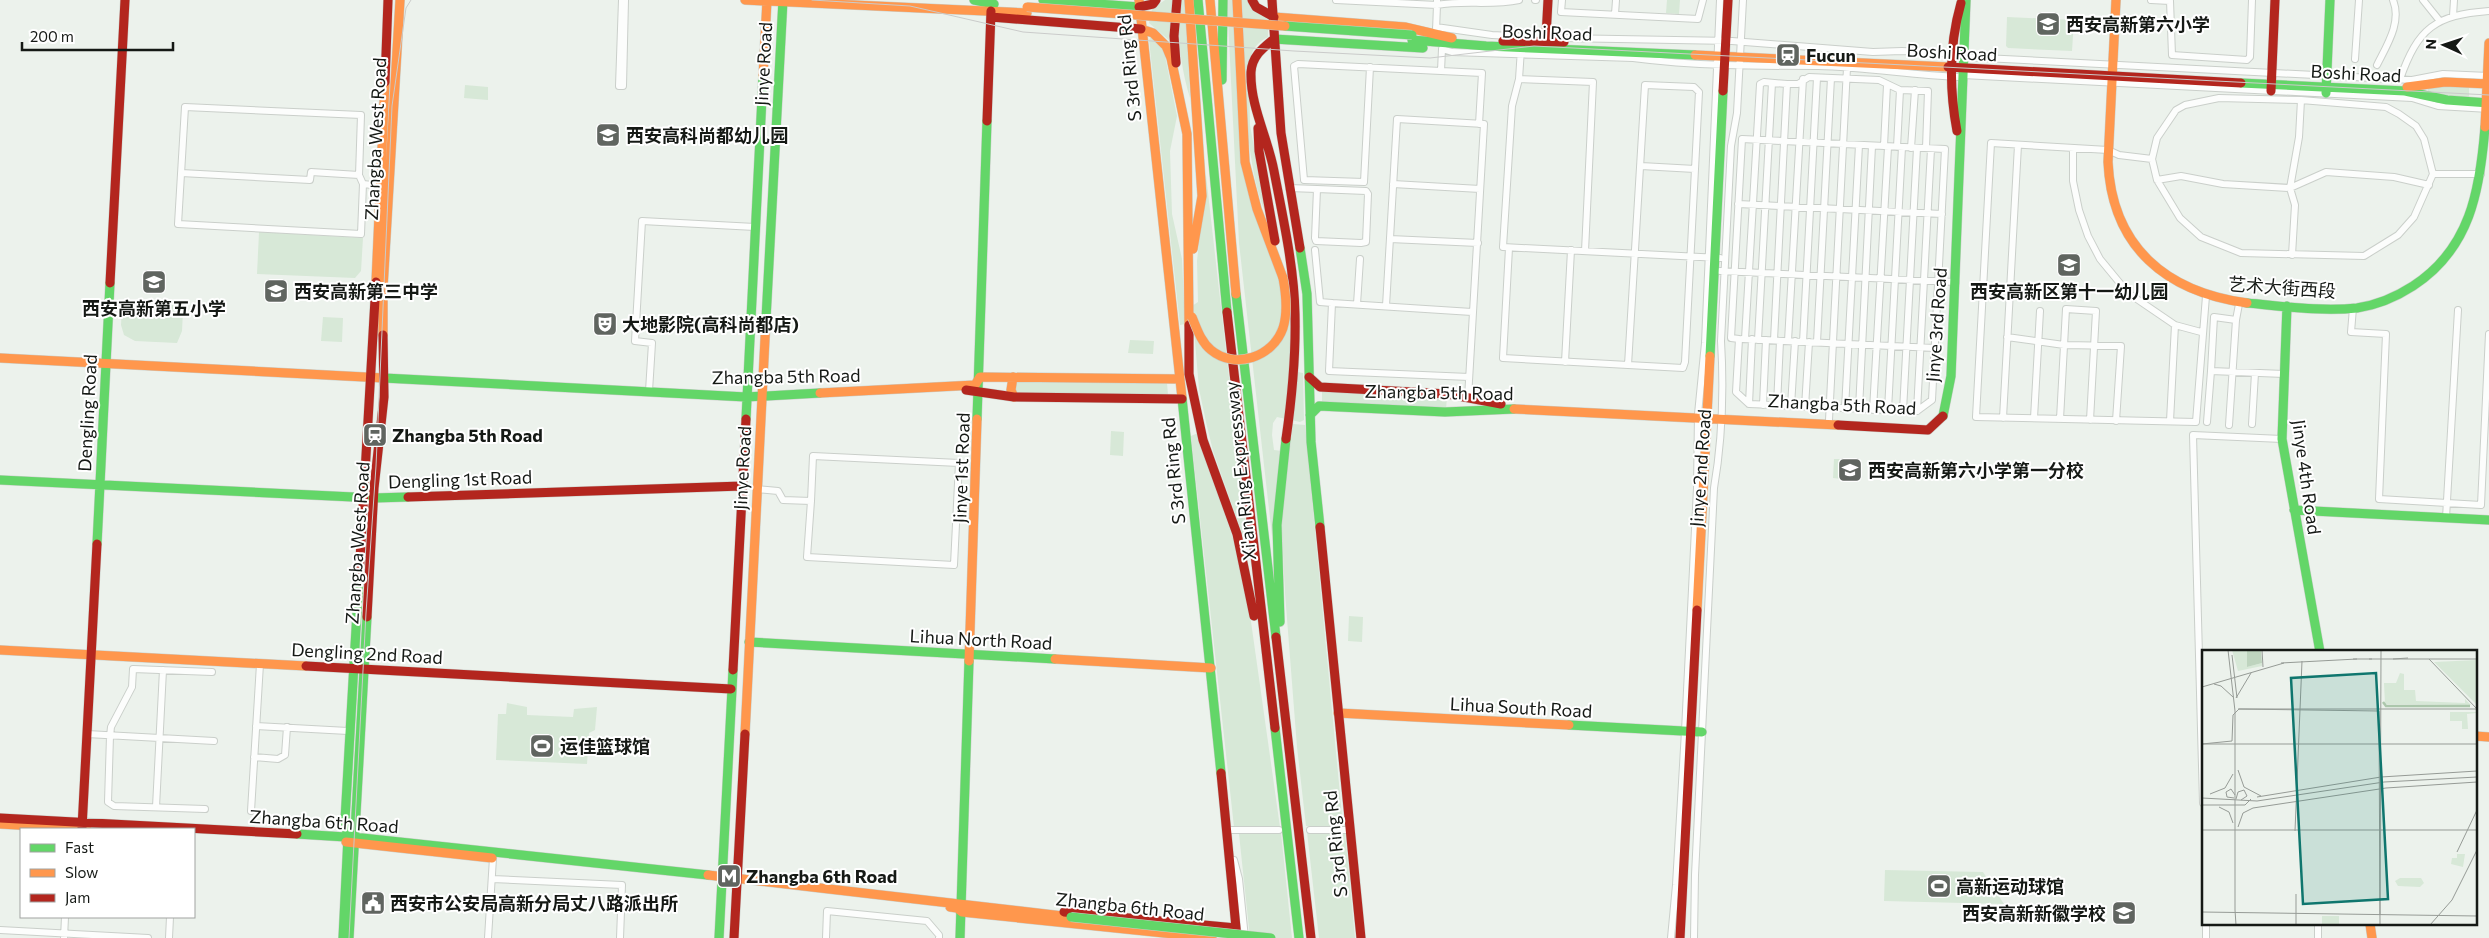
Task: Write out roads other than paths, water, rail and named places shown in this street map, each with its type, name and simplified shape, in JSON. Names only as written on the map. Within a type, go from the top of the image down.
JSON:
[{"type":"main road","name":"Dengling Road","points":[[75,825],[88,654],[119,0]]},
{"type":"main road","name":"Dengling Road","points":[[103,366],[125,0]]},
{"type":"main road","name":"Zhangba West Road","points":[[349,938],[351,840],[345,820],[381,186],[388,0]]},
{"type":"main road","name":"Zhangba West Road","points":[[342,938],[365,669],[374,498],[381,441],[384,380],[383,288],[400,0]]},
{"type":"main road","points":[[745,0],[990,6],[1141,29],[1153,33],[1168,52],[1186,134]]},
{"type":"main road","points":[[974,0],[990,6]]},
{"type":"main road","points":[[1043,0],[1139,4],[1153,4],[1156,0]]},
{"type":"main road","points":[[1177,0],[1174,36],[1186,134],[1190,315],[1199,335],[1213,352],[1230,359],[1241,360],[1259,356],[1266,351],[1281,334],[1286,307],[1282,275],[1259,151],[1258,115]]},
{"type":"main road","points":[[1189,0],[1202,196],[1193,247],[1189,374],[1203,440],[1237,534],[1268,676]]},
{"type":"main road","name":"Xi'an Ring Expressway","points":[[1198,0],[1216,206],[1299,938]]},
{"type":"main road","name":"Xi'an Ring Expressway","points":[[1210,0],[1222,159],[1272,609],[1282,674],[1310,938]]},
{"type":"main road","points":[[1222,159],[1223,0]]},
{"type":"main road","points":[[1237,0],[1245,162],[1256,209],[1282,275]]},
{"type":"main road","points":[[1252,0],[1256,6],[1274,17],[1436,30],[1452,41],[1442,49],[1274,39],[1257,53],[1253,62],[1251,80],[1258,115],[1270,150],[1292,275],[1296,335],[1293,391],[1279,493],[1277,526],[1282,674]]},
{"type":"main road","name":"S 3rd Ring Rd","points":[[1272,0],[1281,133],[1306,294],[1310,415],[1361,938]]},
{"type":"main road","points":[[1546,37],[1548,0]]},
{"type":"main road","name":"Jinye 2nd Road","points":[[1728,0],[1728,53]]},
{"type":"main road","name":"Jinye 2nd Road","points":[[1685,938],[1715,258],[1728,53],[1734,0]]},
{"type":"main road","name":"艺术大街西段","points":[[2116,0],[2108,184],[2117,214],[2133,240],[2149,260],[2172,280],[2206,296],[2239,304],[2353,308],[2369,306],[2400,293],[2420,281],[2446,257],[2460,237],[2470,217],[2481,174],[2487,106],[2489,43]]},
{"type":"main road","points":[[2271,82],[2275,0]]},
{"type":"main road","points":[[2327,85],[2330,0]]},
{"type":"main road","name":"Jinye Road","points":[[719,938],[767,1]]},
{"type":"main road","name":"Jinye Road","points":[[734,938],[783,1]]},
{"type":"main road","points":[[1958,66],[1963,1]]},
{"type":"main road","name":"S 3rd Ring Rd","points":[[1139,4],[1211,668],[1237,938]]},
{"type":"main road","name":"Boshi Road","points":[[990,6],[1452,41],[1728,53],[2327,85],[2405,91],[2487,106]]},
{"type":"main road","name":"Jinye 1st Road","points":[[960,938],[990,6]]},
{"type":"main road","name":"Boshi Road","points":[[1452,41],[1521,50],[1728,53]]},
{"type":"main road","name":"Jinye 3rd Road","points":[[1943,416],[1951,376],[1958,66]]},
{"type":"main road","name":"Jinye 3rd Road","points":[[1954,282],[1958,66]]},
{"type":"main road","name":"Boshi Road","points":[[2327,85],[2408,87],[2445,82],[2488,80]]},
{"type":"main road","name":"Jinye 2nd Road","points":[[1709,416],[1722,272],[1715,258]]},
{"type":"main road","points":[[1188,275],[1191,301]]},
{"type":"main road","name":"Jinye 4th Road","points":[[2287,306],[2282,439],[2320,650]]},
{"type":"main road","name":"Zhangba 5th Road","points":[[0,358],[103,366]]},
{"type":"main road","name":"Zhangba 5th Road","points":[[0,363],[649,391],[746,400]]},
{"type":"main road","name":"Zhangba 5th Road","points":[[384,380],[746,400],[977,386],[1013,377],[1180,379]]},
{"type":"main road","points":[[1013,377],[1011,390],[1014,397]]},
{"type":"main road","name":"Zhangba 5th Road","points":[[1309,377],[1320,387],[1448,394],[1500,404],[1928,430],[1943,416]]},
{"type":"main road","name":"Zhangba 5th Road","points":[[977,386],[1014,397],[1182,399]]},
{"type":"main road","name":"Zhangba 5th Road","points":[[1310,415],[1319,406],[1445,412],[1496,408],[1927,424],[1943,416]]},
{"type":"main road","name":"Dengling 1st Road","points":[[0,480],[364,498],[742,486]]},
{"type":"main road","points":[[2295,512],[2489,520]]},
{"type":"main road","points":[[2295,512],[2489,525]]},
{"type":"main road","name":"Lihua North Road","points":[[749,642],[1211,668]]},
{"type":"main road","name":"Dengling 2nd Road","points":[[0,650],[732,689]]},
{"type":"main road","name":"Dengling Road","points":[[75,825],[87,734],[88,654]]},
{"type":"main road","name":"Lihua South Road","points":[[1338,713],[1693,732]]},
{"type":"main road","points":[[2476,731],[2489,731]]},
{"type":"main road","name":"Jinye 2nd Road","points":[[1680,938],[1693,732]]},
{"type":"main road","points":[[2476,736],[2489,737]]},
{"type":"main road","name":"Zhangba 6th Road","points":[[0,818],[130,828]]},
{"type":"main road","name":"Zhangba 6th Road","points":[[0,824],[75,825],[92,828]]},
{"type":"main road","name":"Zhangba 6th Road","points":[[195,832],[351,840],[722,881]]},
{"type":"main road","name":"Zhangba 6th Road","points":[[195,834],[351,840],[493,858],[737,881],[960,907],[1038,912],[1072,920],[1212,938]]},
{"type":"main road","name":"Jinye 1st Road","points":[[956,938],[960,907]]},
{"type":"main road","name":"Zhangba 6th Road","points":[[960,907],[1026,919],[1072,920],[1271,938]]},
{"type":"main road","points":[[1038,912],[1074,912],[1236,928]]},
{"type":"main road","points":[[1026,919],[1070,927],[1159,938]]},
{"type":"street","points":[[623,0],[623,86],[620,86],[623,0]]},
{"type":"street","points":[[1336,0],[1500,4],[1519,0]]},
{"type":"street","points":[[1562,0],[1561,12],[1698,19],[1703,0]]},
{"type":"street","points":[[1615,14],[1616,0]]},
{"type":"street","name":"Jinye 2nd Road","points":[[1720,0],[1737,113],[1731,146],[1722,272]]},
{"type":"street","name":"Jinye 2nd Road","points":[[1728,53],[1743,0]]},
{"type":"street","points":[[2151,0],[2172,1],[2172,55],[2247,60],[2250,57],[2252,0]]},
{"type":"street","points":[[2354,59],[2358,0]]},
{"type":"street","points":[[2377,65],[2393,33],[2396,9],[2393,0]]},
{"type":"street","points":[[2423,0],[2439,20]]},
{"type":"street","points":[[2453,16],[2454,0]]},
{"type":"street","points":[[1436,30],[1437,3]]},
{"type":"street","points":[[2400,79],[2412,51],[2428,29],[2439,20],[2489,11]]},
{"type":"street","name":"Boshi Road","points":[[1436,30],[1546,37],[1728,53],[1847,68],[1958,66]]},
{"type":"street","points":[[1441,71],[1442,49]]},
{"type":"street","name":"Boshi Road","points":[[1442,49],[1452,52],[1521,50]]},
{"type":"street","points":[[1521,50],[1519,79],[1511,115],[1504,248],[1715,258]]},
{"type":"street","points":[[1370,67],[1364,182],[1304,180],[1294,66],[1298,64],[1370,67],[1482,73],[1479,124]]},
{"type":"street","points":[[1829,420],[1847,68]]},
{"type":"street","name":"Boshi Road","points":[[2327,85],[2400,79],[2412,80],[2443,74],[2488,80]]},
{"type":"street","points":[[1805,407],[1807,275],[1817,78]]},
{"type":"street","points":[[1817,342],[1831,78]]},
{"type":"street","points":[[1917,411],[1921,348],[1927,213],[1928,149],[1928,91],[1900,90],[1879,80],[1831,78],[1802,80],[1798,84],[1760,84],[1756,140],[1752,205],[1749,273],[1742,339],[1736,392],[1749,404],[1845,409],[1917,411],[1932,400],[1935,348],[1938,282],[1942,214],[1945,149],[1928,149],[1813,142],[1799,142],[1769,140],[1756,140],[1742,139],[1731,338],[1742,339],[1755,340],[1817,342],[1877,346],[1921,348],[1935,348]]},
{"type":"street","points":[[1519,79],[1593,82],[1585,251]]},
{"type":"street","points":[[1791,406],[1792,274],[1802,80]]},
{"type":"street","points":[[1749,404],[1762,273],[1772,83]]},
{"type":"street","points":[[1777,405],[1778,274],[1788,84]]},
{"type":"street","points":[[1509,248],[1503,358],[1565,362],[1683,368],[1691,257],[1699,92],[1694,87],[1645,85],[1628,365]]},
{"type":"street","points":[[1873,410],[1884,211],[1887,85]]},
{"type":"street","points":[[1888,410],[1898,212],[1900,90]]},
{"type":"street","points":[[1903,411],[1913,212],[1914,90]]},
{"type":"street","points":[[2219,98],[2301,100],[2386,106],[2416,126],[2424,139],[2433,174],[2414,217],[2398,235],[2364,256],[2241,253],[2201,237],[2180,218],[2157,180],[2152,159],[2158,138],[2176,110],[2186,105],[2219,98]]},
{"type":"street","points":[[2292,255],[2295,205],[2290,188],[2299,137],[2301,100]]},
{"type":"street","points":[[185,106],[362,115],[359,176],[363,184],[361,234],[178,224],[181,173],[185,106]]},
{"type":"street","points":[[1386,306],[1397,119],[1484,124],[1468,398]]},
{"type":"street","points":[[2152,159],[2119,155],[2108,150],[1990,143],[1976,416],[2196,422],[2201,332],[2206,296]]},
{"type":"street","points":[[1845,409],[1859,145]]},
{"type":"street","points":[[2003,418],[2018,145]]},
{"type":"street","points":[[1859,409],[1872,146]]},
{"type":"street","points":[[2073,148],[2073,181],[2079,210],[2088,236],[2100,259],[2128,293],[2175,325],[2201,332]]},
{"type":"street","points":[[1640,166],[1695,169]]},
{"type":"street","points":[[181,173],[310,180],[311,172],[359,176]]},
{"type":"street","points":[[2157,180],[2181,176],[2223,184],[2290,188],[2326,172],[2394,177],[2429,185]]},
{"type":"street","points":[[2433,174],[2481,174]]},
{"type":"street","points":[[363,184],[381,186]]},
{"type":"street","points":[[1393,184],[1480,189]]},
{"type":"street","points":[[1289,188],[1317,189],[1366,191],[1368,194],[1366,242],[1361,244],[1316,241],[1314,238],[1317,189]]},
{"type":"street","points":[[1738,204],[1942,214]]},
{"type":"street","points":[[649,391],[652,343],[635,341],[642,222],[755,227]]},
{"type":"street","points":[[1390,239],[1478,243]]},
{"type":"street","points":[[1315,250],[1320,302],[1472,312]]},
{"type":"street","points":[[1565,362],[1571,250]]},
{"type":"street","points":[[1357,304],[1360,259]]},
{"type":"street","points":[[1722,272],[1954,282]]},
{"type":"street","points":[[1332,303],[1329,371],[1469,377]]},
{"type":"street","points":[[2228,425],[2236,320],[2239,304]]},
{"type":"street","points":[[2353,308],[2352,332],[2386,334],[2379,499],[2481,504],[2486,434],[2489,334]]},
{"type":"street","points":[[2060,419],[2066,310],[2096,311],[2090,420]]},
{"type":"street","points":[[2446,518],[2458,310]]},
{"type":"street","points":[[2034,418],[2040,311]]},
{"type":"street","points":[[2207,422],[2214,317],[2236,320]]},
{"type":"street","points":[[2170,421],[2175,325]]},
{"type":"street","points":[[2007,337],[2038,342],[2121,346],[2116,421]]},
{"type":"street","points":[[1763,404],[1766,340]]},
{"type":"street","points":[[2211,371],[2284,374]]},
{"type":"street","points":[[2252,424],[2255,373]]},
{"type":"street","name":"Jinye 2nd Road","points":[[1671,938],[1693,732],[1714,488],[1718,464],[1709,416]]},
{"type":"street","points":[[2202,769],[2192,435],[2282,439]]},
{"type":"street","points":[[813,456],[959,463],[954,565],[808,557],[810,501],[813,456]]},
{"type":"street","points":[[757,489],[778,491],[783,500],[810,501]]},
{"type":"street","points":[[251,811],[260,664]]},
{"type":"street","points":[[205,809],[114,806],[108,802],[110,736],[111,727],[132,687],[133,669],[212,672]]},
{"type":"street","points":[[156,807],[163,670]]},
{"type":"street","points":[[256,726],[348,731]]},
{"type":"street","points":[[254,757],[278,759],[285,755],[286,727]]},
{"type":"street","name":"Jinye 2nd Road","points":[[1693,732],[1694,938]]},
{"type":"street","points":[[87,734],[214,741]]},
{"type":"street","points":[[1245,938],[1239,879],[1227,834],[1279,830]]},
{"type":"street","points":[[1310,830],[1350,830]]},
{"type":"street","points":[[488,938],[493,858]]},
{"type":"street","points":[[492,879],[622,885],[620,938]]},
{"type":"street","points":[[826,938],[827,911],[927,921],[939,935],[939,938]]},
{"type":"street","points":[[64,936],[65,918]]},
{"type":"street","points":[[169,938],[170,918]]},
{"type":"street","points":[[0,930],[64,936],[148,938]]},
{"type":"tram line","points":[[349,938],[366,613],[376,466],[392,106],[406,8],[411,0]]},
{"type":"tram line","points":[[812,0],[910,6],[1023,32],[1294,51],[1430,58],[1534,46],[2489,95]]},
{"type":"place","name":"西安高新第六小学","points":[[2048,24]]},
{"type":"place","name":"Fucun","points":[[1788,55]]},
{"type":"place","name":"西安高科尚都幼儿园","points":[[608,135]]},
{"type":"place","name":"西安高新区第十一幼儿园","points":[[2069,265]]},
{"type":"place","name":"西安高新第五小学","points":[[154,282]]},
{"type":"place","name":"西安高新第三中学","points":[[276,291]]},
{"type":"place","name":"大地影院(高科尚都店)","points":[[605,324]]},
{"type":"place","name":"Zhangba 5th Road","points":[[375,435]]},
{"type":"place","name":"西安高新第六小学第一分校","points":[[1850,470]]},
{"type":"place","name":"运佳篮球馆","points":[[542,746]]},
{"type":"place","name":"Zhangba 6th Road","points":[[729,876]]},
{"type":"place","name":"高新运动球馆","points":[[1939,886]]},
{"type":"place","name":"西安市公安局高新分局丈八路派出所","points":[[373,903]]},
{"type":"place","name":"西安高新新徽学校","points":[[2124,913]]}]
